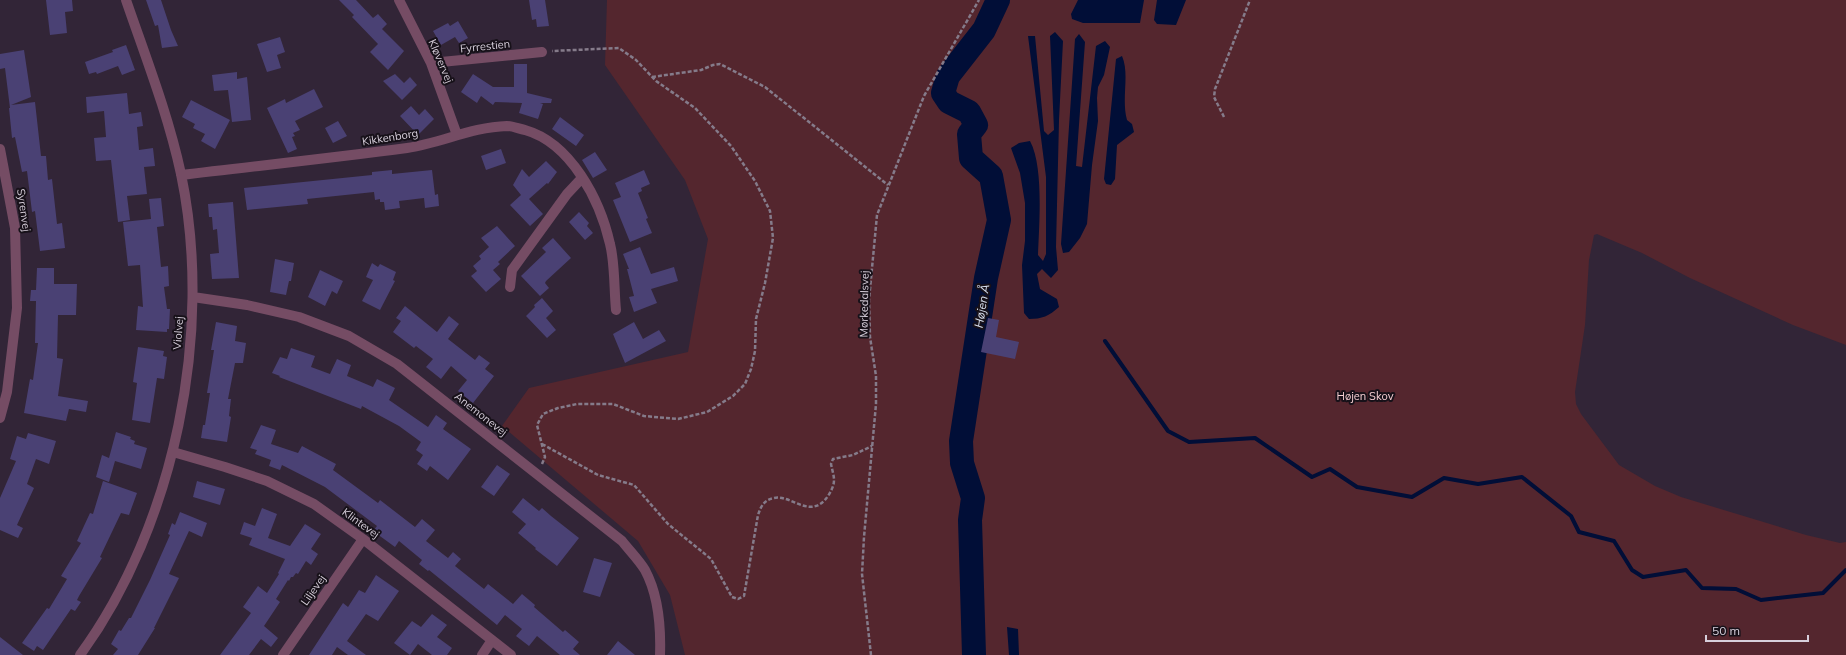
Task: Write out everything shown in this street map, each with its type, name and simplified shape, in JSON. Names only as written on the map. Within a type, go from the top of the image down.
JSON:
[{"type":"street","name":"Violvej","points":[[80,655],[96,633],[127,578],[149,527],[173,452],[187,381],[193,297],[189,226],[181,175],[165,111],[126,0]]},
{"type":"street","name":"Kløvervej","points":[[399,0],[431,63],[457,135]]},
{"type":"street","name":"Fyrrestien","points":[[431,63],[542,52]]},
{"type":"street","name":"Kikkenborg","points":[[181,175],[409,148],[487,128],[509,126],[536,133],[556,146],[568,158],[582,178],[601,214],[611,245],[616,310]]},
{"type":"street","name":"Syrenvej","points":[[0,149],[16,228],[17,308],[7,392],[0,418]]},
{"type":"street","points":[[510,287],[512,270],[567,194],[582,178]]},
{"type":"street","name":"Anemonevej","points":[[193,297],[248,305],[299,317],[349,336],[397,364],[622,541],[645,570],[657,602],[661,629],[660,655]]},
{"type":"street","name":"Klintevej","points":[[173,452],[267,481],[314,504],[363,539],[511,655]]},
{"type":"street","name":"Liljevej","points":[[283,655],[363,539]]},
{"type":"street","points":[[482,655],[492,640]]},
{"type":"path","name":"Mørkedalsvej","points":[[871,655],[862,574],[876,404],[876,376],[870,337],[869,300],[877,215],[924,96],[979,0]]},
{"type":"path","points":[[1224,116],[1214,97],[1214,89],[1250,0]]},
{"type":"path","points":[[538,475],[545,457],[537,424],[543,414],[558,408],[577,404],[612,404],[644,416],[678,419],[707,412],[733,396],[745,384],[751,370],[755,352],[756,319],[765,283],[773,238],[770,211],[755,181],[731,146],[695,108],[652,77],[636,60],[619,48],[542,52]]},
{"type":"path","points":[[652,77],[701,70],[720,64],[765,87],[888,185]]},
{"type":"path","points":[[541,443],[598,475],[634,485],[668,524],[711,559],[732,596],[738,599],[744,596],[748,580],[758,515],[761,506],[768,500],[776,497],[808,507],[815,506],[825,501],[831,492],[836,477],[830,464],[833,459],[853,455],[872,446]]},
{"type":"green space","name":"Højen Skov","points":[[607,0],[1846,0],[1846,345],[1793,325],[1690,278],[1642,253],[1597,234],[1594,235],[1589,260],[1585,325],[1575,392],[1576,404],[1581,414],[1619,465],[1655,486],[1681,497],[1806,535],[1840,543],[1846,542],[1846,655],[685,655],[670,595],[638,541],[502,426],[529,388],[688,352],[708,239],[685,180],[605,65]]},
{"type":"water","points":[[1078,0],[1144,0],[1140,23],[1083,23],[1072,19],[1071,14]]},
{"type":"water","points":[[1157,0],[1186,0],[1176,25],[1157,24],[1154,20]]},
{"type":"water","points":[[1055,32],[1063,41],[1059,120],[1056,247],[1058,270],[1051,278],[1042,269],[1037,274],[1040,289],[1057,299],[1059,307],[1052,313],[1045,316],[1029,319],[1024,313],[1022,265],[1025,241],[1025,203],[1020,173],[1011,148],[1019,143],[1030,141],[1034,152],[1040,196],[1038,255],[1043,261],[1046,254],[1046,177],[1028,36],[1035,36],[1044,131],[1048,135],[1054,130],[1050,36]]},
{"type":"water","points":[[1079,34],[1085,42],[1076,166],[1082,167],[1096,46],[1105,41],[1110,47],[1104,75],[1098,87],[1098,121],[1092,165],[1087,224],[1080,238],[1069,252],[1063,253],[1061,244],[1075,39]]},
{"type":"water","points":[[1122,56],[1126,79],[1125,112],[1127,120],[1132,124],[1134,132],[1117,145],[1115,179],[1111,185],[1106,184],[1104,179],[1116,59]]},
{"type":"water","points":[[1007,627],[1018,629],[1019,655],[1009,655]]},
{"type":"building","points":[[46,0],[72,0],[73,11],[65,12],[67,33],[50,35]]},
{"type":"building","points":[[146,0],[161,0],[178,46],[162,48],[158,25],[155,26]]},
{"type":"building","points":[[339,0],[356,0],[373,18],[378,14],[387,24],[382,29],[404,51],[388,70],[370,52],[378,44],[352,17],[354,15]]},
{"type":"building","points":[[529,0],[545,0],[549,26],[537,27],[536,19],[532,20]]},
{"type":"building","points":[[458,21],[468,38],[459,43],[455,37],[441,45],[433,31],[448,23],[450,26]]},
{"type":"building","points":[[280,37],[285,52],[277,55],[281,68],[267,72],[257,44]]},
{"type":"building","points":[[126,45],[135,70],[122,75],[118,66],[97,74],[96,72],[89,74],[85,62],[113,52],[112,50]]},
{"type":"building","points":[[24,50],[31,97],[11,105],[35,102],[41,156],[46,156],[48,180],[52,179],[57,224],[62,223],[65,248],[40,251],[35,211],[32,212],[27,171],[22,172],[15,137],[12,138],[5,68],[0,69],[0,54]]},
{"type":"building","points":[[514,64],[527,64],[527,93],[552,99],[551,103],[540,103],[543,104],[538,119],[519,113],[522,103],[495,102],[493,105],[481,96],[477,103],[461,92],[473,74],[493,87],[514,87]]},
{"type":"building","points":[[237,72],[237,79],[247,77],[251,120],[232,122],[228,90],[214,91],[212,75]]},
{"type":"building","points":[[395,74],[404,83],[410,77],[417,85],[402,100],[383,81]]},
{"type":"building","points":[[314,89],[323,107],[295,121],[300,130],[293,133],[295,136],[292,137],[297,149],[288,153],[267,108],[285,99],[286,103]]},
{"type":"building","points":[[127,93],[129,114],[141,112],[143,126],[137,127],[139,150],[153,148],[155,166],[144,167],[147,194],[127,196],[130,220],[118,222],[111,160],[96,161],[94,138],[106,137],[104,111],[87,113],[86,97]]},
{"type":"building","points":[[191,100],[230,120],[215,149],[201,141],[205,134],[193,128],[195,124],[182,117]]},
{"type":"building","points":[[411,106],[419,115],[425,109],[434,119],[418,135],[400,116]]},
{"type":"building","points":[[560,117],[584,135],[576,146],[552,129]]},
{"type":"building","points":[[338,121],[347,136],[333,143],[325,128]]},
{"type":"building","points":[[501,149],[506,163],[486,170],[481,156]]},
{"type":"building","points":[[595,152],[607,170],[593,178],[582,160]]},
{"type":"building","points":[[546,161],[557,172],[548,184],[547,183],[529,199],[543,214],[530,226],[510,205],[521,195],[513,185],[522,169],[529,177]]},
{"type":"building","points":[[392,170],[392,174],[432,170],[435,195],[438,194],[439,206],[425,208],[424,198],[399,201],[400,208],[385,210],[384,202],[380,202],[380,199],[375,200],[374,192],[307,199],[308,204],[247,210],[244,188],[372,175],[372,172]]},
{"type":"building","points":[[644,170],[650,184],[641,188],[642,191],[638,193],[652,233],[630,242],[613,200],[621,197],[615,183]]},
{"type":"building","points":[[161,198],[164,226],[157,227],[161,267],[168,266],[169,286],[164,287],[167,309],[170,309],[169,329],[167,329],[167,332],[136,330],[138,306],[143,307],[140,265],[128,266],[123,222],[151,219],[149,199]]},
{"type":"building","points":[[233,202],[239,278],[212,279],[210,254],[219,253],[217,229],[213,230],[212,217],[209,217],[208,204]]},
{"type":"building","points":[[579,212],[589,223],[587,226],[593,233],[585,240],[569,222]]},
{"type":"building","points":[[497,226],[515,246],[498,262],[500,264],[493,270],[501,279],[486,292],[471,276],[477,271],[473,266],[481,259],[479,256],[489,247],[481,238]]},
{"type":"building","points":[[553,238],[571,258],[546,281],[545,283],[549,288],[540,296],[521,276],[546,252],[542,248]]},
{"type":"building","points":[[640,247],[651,274],[674,267],[678,281],[651,289],[657,303],[634,312],[629,297],[634,296],[627,269],[629,269],[623,254]]},
{"type":"building","points":[[275,259],[294,263],[291,281],[289,281],[286,295],[270,292]]},
{"type":"building","points":[[372,263],[378,267],[380,264],[396,272],[393,280],[395,281],[380,310],[362,301],[373,280],[366,277]]},
{"type":"building","points":[[37,268],[54,268],[54,284],[77,284],[76,315],[58,315],[57,358],[63,359],[58,396],[88,401],[86,412],[69,409],[66,421],[24,413],[30,379],[33,380],[38,343],[35,343],[36,301],[30,301],[31,290],[36,290]]},
{"type":"building","points":[[320,270],[343,281],[337,294],[332,291],[325,306],[308,297]]},
{"type":"building","points":[[542,298],[553,311],[546,318],[556,330],[547,338],[526,316],[535,307],[534,305]]},
{"type":"building","points":[[405,306],[437,332],[449,316],[459,324],[448,339],[475,360],[479,355],[490,363],[485,369],[494,376],[473,403],[458,391],[467,380],[451,366],[441,379],[426,367],[433,359],[416,346],[414,348],[393,332],[401,321],[396,318]]},
{"type":"building","points":[[988,318],[999,320],[996,337],[1019,342],[1015,359],[981,352]]},
{"type":"building","points":[[216,322],[237,326],[235,341],[246,343],[243,363],[235,363],[228,399],[231,399],[229,416],[231,417],[227,442],[201,438],[203,425],[205,425],[210,393],[207,393],[214,350],[211,350]]},
{"type":"building","points":[[634,322],[643,339],[659,330],[666,341],[625,363],[613,334]]},
{"type":"building","points":[[138,347],[164,351],[163,356],[167,357],[164,379],[157,378],[150,423],[132,420],[137,383],[133,382]]},
{"type":"building","points":[[291,348],[315,356],[311,367],[330,374],[337,359],[351,365],[347,376],[373,387],[377,379],[395,388],[389,400],[428,427],[436,415],[447,423],[443,429],[471,449],[448,480],[430,466],[427,471],[417,464],[423,455],[416,450],[421,442],[399,426],[362,406],[361,409],[272,373],[280,357],[287,359]]},
{"type":"building","points":[[261,425],[276,430],[271,444],[298,453],[302,446],[336,464],[333,470],[378,503],[380,500],[415,527],[422,519],[435,530],[426,541],[448,558],[453,552],[461,559],[455,566],[484,589],[488,584],[513,604],[522,594],[535,605],[534,607],[563,632],[565,630],[579,642],[573,649],[580,655],[560,655],[537,636],[529,646],[516,636],[522,629],[505,615],[497,625],[429,570],[428,571],[419,564],[422,560],[399,541],[395,547],[373,531],[377,526],[325,487],[282,465],[280,470],[269,466],[271,460],[255,454],[257,450],[250,448]]},
{"type":"building","points":[[116,432],[131,437],[130,439],[135,441],[134,444],[147,448],[141,469],[115,461],[109,482],[96,477],[102,455],[109,458]]},
{"type":"building","points":[[28,433],[56,441],[49,464],[36,459],[27,484],[34,488],[17,525],[23,528],[18,538],[0,530],[0,498],[16,461],[10,459],[17,436],[26,439]]},
{"type":"building","points":[[497,465],[510,474],[494,496],[481,487]]},
{"type":"building","points":[[103,481],[137,493],[129,515],[121,513],[100,557],[102,558],[77,600],[81,602],[75,611],[71,609],[43,650],[37,646],[34,651],[22,643],[47,608],[49,609],[67,579],[61,576],[81,543],[77,541],[90,513],[93,514]]},
{"type":"building","points":[[197,481],[225,489],[220,505],[193,497]]},
{"type":"building","points":[[523,498],[539,511],[542,508],[579,538],[557,566],[535,549],[536,548],[518,533],[526,524],[512,512]]},
{"type":"building","points":[[262,508],[277,514],[268,538],[290,546],[305,524],[321,534],[311,549],[318,554],[311,565],[306,561],[298,574],[296,573],[289,581],[288,580],[276,599],[280,602],[264,626],[278,638],[271,647],[261,639],[249,655],[220,655],[251,613],[243,607],[258,586],[267,593],[279,574],[278,573],[285,559],[249,545],[252,538],[240,534],[244,522],[255,526]]},
{"type":"building","points":[[180,512],[207,523],[202,537],[189,531],[169,574],[179,578],[155,628],[138,655],[113,655],[118,649],[111,644],[119,630],[121,631],[129,618],[131,618],[170,535],[168,534],[172,523],[175,525]]},
{"type":"building","points":[[594,558],[612,563],[600,597],[583,592]]},
{"type":"building","points":[[376,575],[399,591],[378,621],[366,614],[347,641],[366,655],[348,655],[337,647],[332,655],[309,655],[343,603],[348,607],[359,590],[365,593]]},
{"type":"building","points":[[432,614],[447,625],[437,637],[452,648],[447,655],[432,655],[418,644],[410,655],[394,643],[412,621],[421,627]]},
{"type":"building","points":[[0,637],[23,655],[0,655]]},
{"type":"building","points":[[618,641],[635,655],[607,655]]},
{"type":"waterway","name":"Højen Å","points":[[974,655],[970,520],[973,498],[962,463],[961,441],[986,278],[999,220],[991,176],[971,158],[969,134],[976,125],[969,112],[949,102],[943,93],[948,76],[984,30],[998,0]]},
{"type":"waterway","points":[[1105,341],[1168,431],[1189,442],[1255,438],[1312,477],[1330,469],[1357,487],[1412,497],[1444,478],[1478,484],[1522,477],[1571,516],[1579,532],[1614,541],[1632,570],[1643,577],[1686,570],[1702,588],[1736,589],[1761,600],[1823,593],[1846,570]]}]
